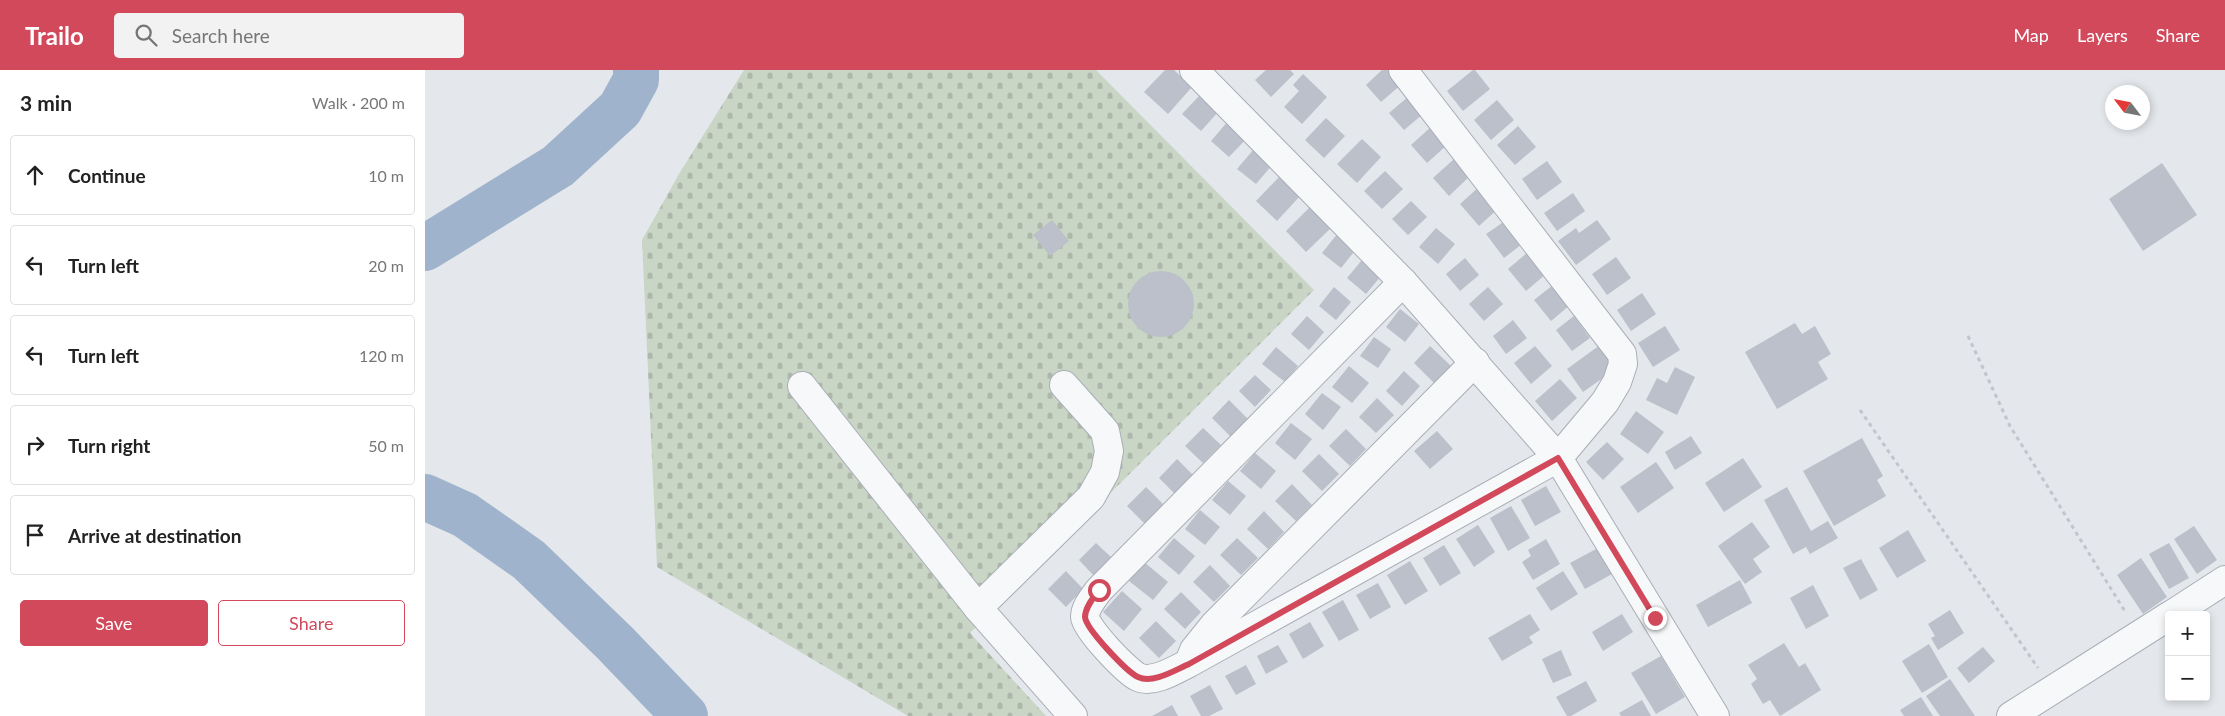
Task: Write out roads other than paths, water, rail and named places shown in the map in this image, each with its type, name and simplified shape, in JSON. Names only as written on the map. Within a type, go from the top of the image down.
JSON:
[{"type":"street","points":[[1194,70],[1403,282],[1558,458],[1715,716]]},
{"type":"street","points":[[1403,70],[1622,354],[1623,364],[1613,389],[1558,458],[1189,664],[1151,678],[1138,677],[1091,630],[1085,617],[1088,605],[1099,590],[1403,282]]},
{"type":"street","points":[[1189,664],[1194,650],[1215,624],[1475,362]]},
{"type":"street","points":[[978,608],[1091,497],[1105,472],[1109,451],[1105,431],[1064,385]]},
{"type":"street","points":[[802,386],[978,608],[1073,716]]},
{"type":"street","points":[[2176,611],[2225,580]]},
{"type":"street","points":[[2011,716],[2044,702],[2165,618]]},
{"type":"waterway","points":[[425,248],[558,166],[620,109],[636,80],[636,70]]},
{"type":"waterway","points":[[425,497],[465,515],[529,560],[615,643],[685,716]]}]
